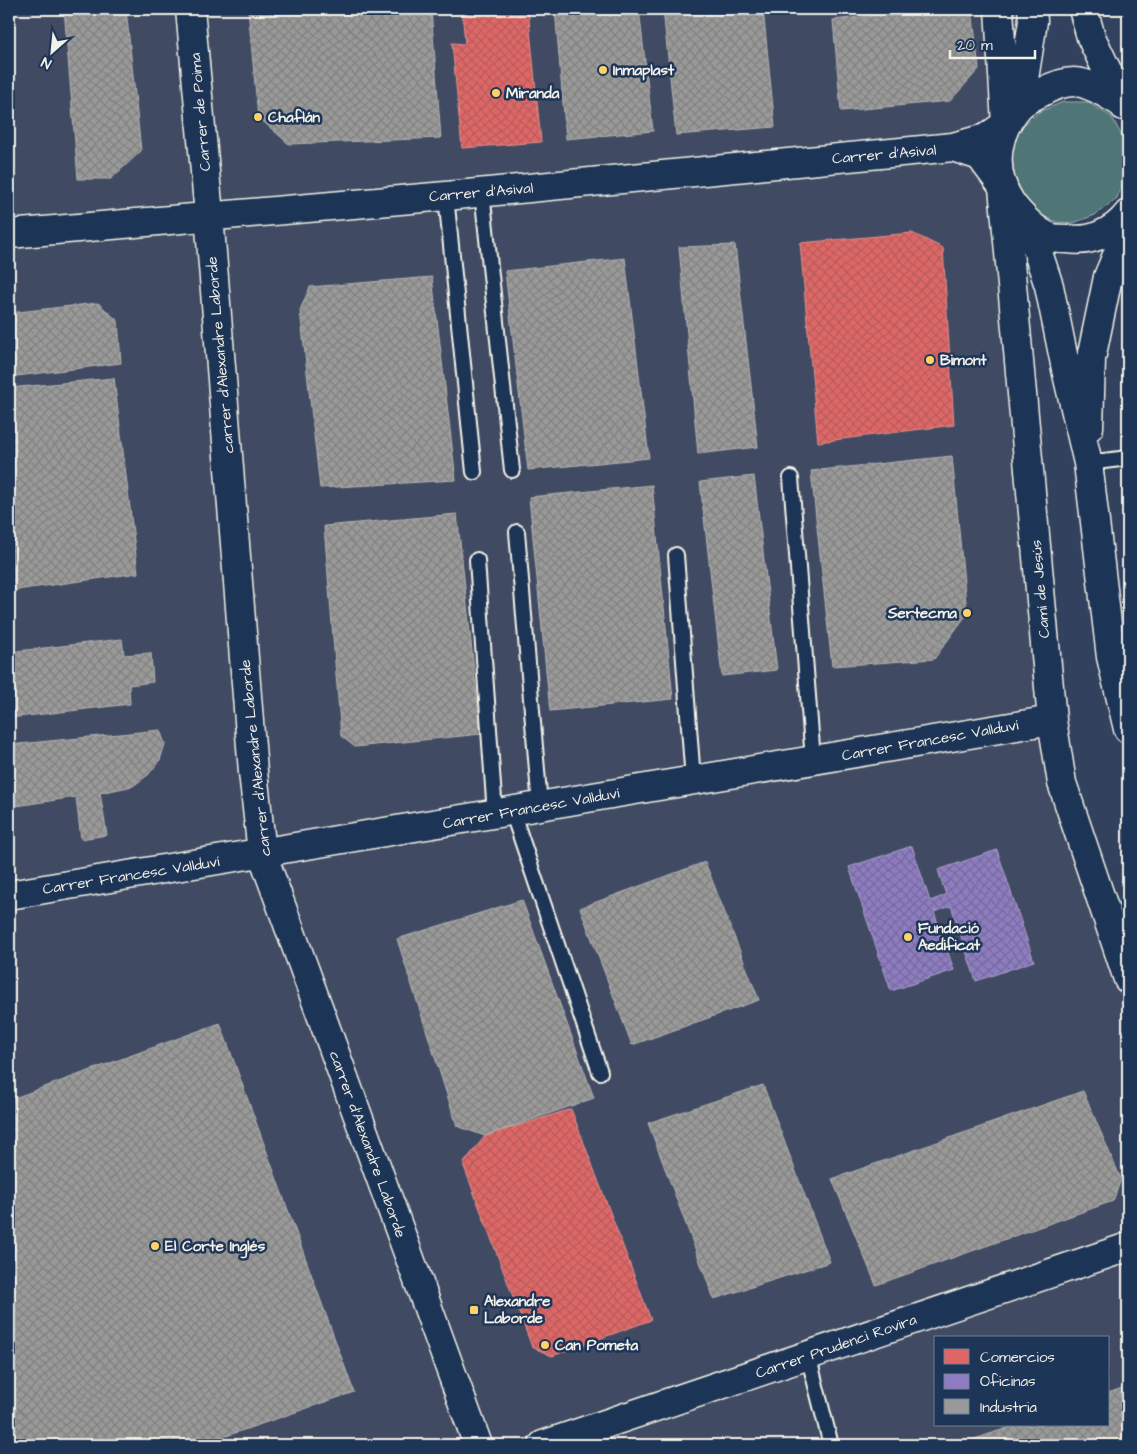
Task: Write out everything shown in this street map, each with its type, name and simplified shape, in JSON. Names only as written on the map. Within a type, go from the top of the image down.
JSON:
[{"type":"street","name":"Carrer de Poima","points":[[190,9],[209,215]]},
{"type":"street","points":[[999,9],[1013,115]]},
{"type":"street","points":[[1032,9],[1033,21],[1013,115],[1000,138],[997,154],[998,172],[1003,187],[1013,207],[1029,225],[1049,237],[1071,240],[1091,239],[1109,231],[1128,214]]},
{"type":"street","points":[[1083,9],[1091,37],[1125,107]]},
{"type":"street","points":[[953,147],[986,138],[1052,86],[1074,82],[1097,88],[1125,107]]},
{"type":"street","name":"Carrer d'Asival","points":[[9,234],[209,215],[446,196],[953,147]]},
{"type":"street","points":[[953,147],[980,156],[1003,187]]},
{"type":"street","name":"Camí de Jesús","points":[[1003,187],[1052,720],[1062,783],[1128,980]]},
{"type":"street","name":"carrer d'Alexandre Laborde","points":[[209,215],[253,772],[262,853],[478,1445]]},
{"type":"street","points":[[1029,225],[1049,286],[1088,463],[1111,656],[1128,729]]},
{"type":"street","points":[[1088,463],[1091,359],[1108,277],[1128,229]]},
{"type":"street","name":"Carrer Francesc Vallduví","points":[[9,895],[1052,720]]},
{"type":"street","name":"Carrer Prudenci Rovira","points":[[543,1445],[1128,1247]]},
{"type":"lane","points":[[482,192],[512,470]]},
{"type":"lane","points":[[446,196],[474,472]]},
{"type":"lane","points":[[1088,463],[1128,458]]},
{"type":"lane","points":[[791,478],[814,760]]},
{"type":"lane","points":[[517,532],[540,806]]},
{"type":"lane","points":[[676,555],[693,780]]},
{"type":"lane","points":[[477,560],[503,812],[600,1072]]},
{"type":"lane","points":[[808,1355],[831,1445]]},
{"type":"shaded area","points":[[9,9],[1016,9],[1021,141],[991,144],[1052,720],[1128,955],[1128,1445],[9,1445]]},
{"type":"green space","points":[[1063,102],[1087,102],[1112,117],[1126,144],[1128,162],[1128,171],[1117,198],[1095,215],[1073,223],[1056,222],[1041,215],[1025,198],[1015,178],[1011,151],[1021,127],[1039,112]]},
{"type":"building: Comercios","name":"Miranda","points":[[462,9],[528,9],[541,142],[462,148],[452,43],[465,44]]},
{"type":"building: Comercios","points":[[912,233],[943,248],[954,425],[818,442],[800,243]]},
{"type":"building: Comercios","points":[[571,1109],[651,1320],[552,1356],[532,1347],[463,1164],[485,1136]]},
{"type":"building: Oficinas","name":"Fundació Aedificat","points":[[912,846],[930,901],[946,895],[938,870],[997,850],[1034,961],[976,981],[951,906],[934,912],[954,970],[891,991],[849,867]]},
{"type":"building: Industria","points":[[64,9],[126,9],[141,151],[111,179],[78,179]]},
{"type":"building: Industria","points":[[248,9],[431,9],[441,138],[289,144],[258,117]]},
{"type":"building: Industria","name":"Inmaplast","points":[[555,9],[639,9],[653,131],[566,139]]},
{"type":"building: Industria","points":[[663,9],[763,9],[775,127],[676,135]]},
{"type":"building: Industria","points":[[933,9],[972,9],[979,69],[950,101],[841,111],[833,20]]},
{"type":"building: Industria","points":[[735,245],[758,447],[698,454],[679,247]]},
{"type":"building: Industria","points":[[625,258],[649,458],[528,470],[505,271]]},
{"type":"building: Industria","points":[[432,277],[456,480],[320,488],[300,310],[310,287]]},
{"type":"building: Industria","points":[[98,303],[118,321],[121,363],[9,377],[9,313]]},
{"type":"building: Industria","points":[[114,378],[138,573],[9,591],[9,388]]},
{"type":"building: Industria","points":[[952,456],[967,614],[934,659],[832,666],[811,471]]},
{"type":"building: Industria","points":[[754,476],[777,670],[722,676],[700,482]]},
{"type":"building: Industria","points":[[652,485],[673,699],[550,711],[529,497]]},
{"type":"building: Industria","points":[[457,514],[481,734],[355,747],[341,736],[324,526]]},
{"type":"building: Industria","points":[[122,639],[124,655],[151,653],[153,682],[129,685],[130,704],[9,718],[9,652]]},
{"type":"building: Industria","points":[[160,730],[165,744],[160,760],[148,775],[133,786],[100,793],[107,835],[81,839],[76,797],[9,807],[9,745]]},
{"type":"building: Industria","points":[[705,862],[759,1000],[632,1045],[580,908]]},
{"type":"building: Industria","points":[[522,900],[594,1098],[485,1136],[457,1126],[397,939]]},
{"type":"building: Industria","name":"El Corte Inglés","points":[[220,1023],[354,1392],[200,1445],[9,1445],[9,1100]]},
{"type":"building: Industria","points":[[763,1085],[830,1262],[714,1299],[648,1123]]},
{"type":"building: Industria","points":[[1083,1091],[1121,1179],[1113,1201],[876,1285],[832,1179]]},
{"type":"building: Industria","points":[[1128,1386],[1128,1445],[957,1445],[1013,1426],[1110,1426],[1110,1392]]},
{"type":"place","name":"Inmaplast","points":[[603,70]]},
{"type":"place","name":"Miranda","points":[[496,93]]},
{"type":"place","name":"Chaflán","points":[[258,117]]},
{"type":"place","name":"Bimont","points":[[930,360]]},
{"type":"place","name":"Sertecma","points":[[967,613]]},
{"type":"place","name":"Fundació Aedificat","points":[[908,937]]},
{"type":"place","name":"El Corte Inglés","points":[[155,1246]]},
{"type":"place","name":"Alexandre Laborde","points":[[474,1310]]},
{"type":"place","name":"Can Pometa","points":[[545,1345]]}]
